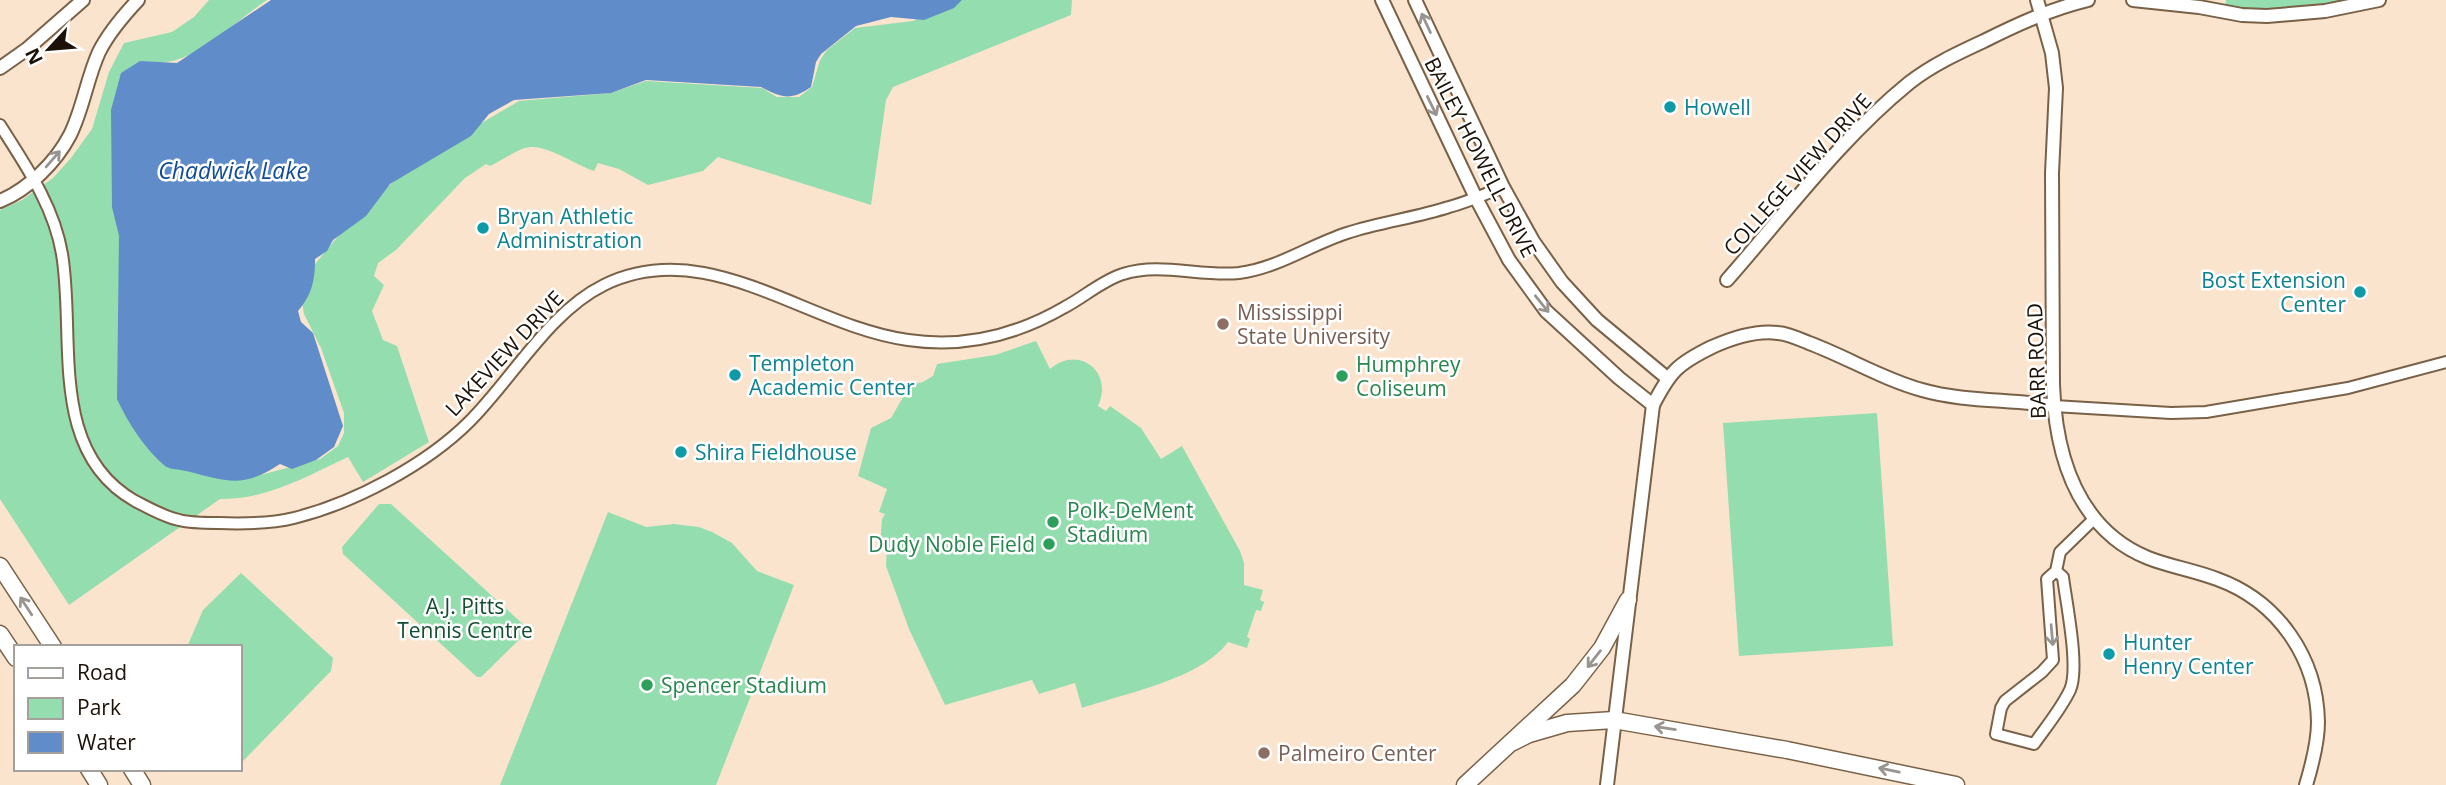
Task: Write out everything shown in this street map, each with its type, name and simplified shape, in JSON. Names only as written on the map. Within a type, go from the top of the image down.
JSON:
[{"type":"main road","points":[[0,566],[52,645]]},
{"type":"main road","points":[[1465,785],[1573,685],[1602,648],[1628,600]]},
{"type":"main road","points":[[0,634],[14,655]]},
{"type":"main road","points":[[1513,741],[1567,723],[1614,720],[1748,743],[1956,785]]},
{"type":"street","points":[[0,68],[27,49],[83,0]]},
{"type":"street","points":[[0,201],[21,189],[56,158],[71,133],[99,53],[117,23],[138,0]]},
{"type":"street","name":"BAILEY HOWELL DRIVE","points":[[1382,0],[1476,198],[1509,260],[1546,311],[1619,378],[1653,405]]},
{"type":"street","name":"BAILEY HOWELL DRIVE","points":[[1415,0],[1503,187],[1533,241],[1563,282],[1597,320],[1667,378]]},
{"type":"street","name":"BARR ROAD","points":[[2037,0],[2052,53],[2056,88],[2052,173],[2054,406],[2065,465],[2086,508],[2115,538],[2140,555],[2162,565],[2212,577],[2242,590],[2283,624],[2307,663],[2317,704],[2318,732],[2306,785]]},
{"type":"street","name":"COLLEGE VIEW DRIVE","points":[[1727,280],[1846,141],[1911,82],[1946,59],[2041,13],[2088,0]]},
{"type":"street","points":[[2133,0],[2267,16],[2325,11],[2379,0]]},
{"type":"street","name":"LAKEVIEW DRIVE","points":[[0,125],[35,178],[48,207],[62,254],[72,401],[76,426],[95,464],[128,497],[151,509],[178,520],[240,524],[296,517],[334,505],[372,489],[409,466],[469,422],[566,312],[606,284],[647,270],[675,269],[714,274],[854,326],[904,340],[974,340],[1040,322],[1122,274],[1146,270],[1244,272],[1284,260],[1339,235],[1376,223],[1449,207],[1503,187]]},
{"type":"street","points":[[1607,785],[1653,405],[1667,378],[1695,355],[1751,334],[1775,332],[1821,347],[1920,390],[1946,396],[2171,413],[2206,412],[2348,388],[2446,362]]},
{"type":"street","points":[[2053,660],[2047,579],[2056,571],[2060,552],[2095,518]]},
{"type":"street","points":[[2056,571],[2063,577],[2073,659],[2073,683],[2034,744],[1996,734],[2005,701],[2053,660],[2073,659]]},
{"type":"green space","points":[[209,0],[267,0],[203,48],[175,60],[160,63],[242,480],[320,459],[338,446],[344,433],[344,413],[321,348],[304,314],[301,295],[306,275],[358,212],[420,159],[519,101],[611,93],[646,81],[762,88],[777,97],[799,97],[812,87],[820,60],[827,50],[855,28],[913,21],[955,0],[1072,0],[1071,15],[893,87],[886,100],[871,205],[718,157],[703,171],[648,185],[619,169],[598,163],[594,171],[541,148],[525,148],[490,166],[486,164],[465,178],[396,250],[378,263],[374,276],[384,285],[372,311],[383,340],[397,346],[429,442],[363,482],[348,457],[271,491],[220,499],[69,605],[0,499],[0,210],[22,200],[53,178],[71,158],[92,129],[109,72],[124,43],[172,32],[194,17]]},
{"type":"green space","points":[[2226,0],[2349,0],[2257,10],[2225,9]]},
{"type":"green space","name":"Polk-DeMent Stadium","points":[[1036,341],[1050,369],[1072,359],[1091,365],[1101,382],[1102,394],[1098,406],[1106,411],[1110,406],[1141,428],[1161,459],[1182,446],[1240,551],[1244,563],[1244,585],[1263,590],[1260,600],[1264,602],[1261,611],[1256,610],[1247,637],[1250,639],[1247,648],[1228,642],[1200,666],[1140,690],[1082,708],[1075,683],[1039,694],[1032,680],[945,705],[909,629],[886,566],[887,547],[880,546],[882,519],[885,514],[879,512],[887,489],[858,476],[871,428],[891,418],[910,385],[933,376],[937,364],[995,355]]},
{"type":"green space","points":[[1877,413],[1893,646],[1739,656],[1723,423]]},
{"type":"green space","name":"A.J. Pitts Tennis Centre","points":[[379,504],[391,504],[524,625],[526,633],[481,677],[477,677],[343,554],[342,547]]},
{"type":"green space","name":"Spencer Stadium","points":[[608,512],[646,527],[674,524],[699,527],[712,532],[732,543],[757,571],[794,585],[716,785],[500,785]]},
{"type":"green space","points":[[241,573],[333,658],[331,671],[243,761],[242,645],[188,645],[203,610]]},
{"type":"water","name":"Chadwick Lake","points":[[271,0],[962,0],[954,8],[924,20],[891,17],[856,26],[821,54],[816,62],[811,87],[792,96],[781,96],[761,87],[646,80],[611,93],[514,100],[489,114],[471,136],[390,184],[366,216],[333,240],[327,251],[315,259],[312,287],[298,311],[301,322],[313,333],[343,426],[334,447],[316,460],[292,469],[280,464],[255,477],[234,481],[165,466],[138,435],[117,399],[119,236],[112,207],[111,110],[121,73],[140,61],[177,63]]},
{"type":"place","name":"Howell","points":[[1670,107]]},
{"type":"place","name":"Bryan Athletic Administration","points":[[483,228]]},
{"type":"place","name":"Bost Extension Center","points":[[2360,292]]},
{"type":"place","name":"Mississippi State University","points":[[1223,324]]},
{"type":"place","name":"Templeton Academic Center","points":[[735,375]]},
{"type":"place","name":"Humphrey Coliseum","points":[[1342,376]]},
{"type":"place","name":"Shira Fieldhouse","points":[[681,452]]},
{"type":"place","name":"Polk-DeMent Stadium","points":[[1053,522]]},
{"type":"place","name":"Dudy Noble Field","points":[[1049,544]]},
{"type":"place","name":"Hunter Henry Center","points":[[2109,654]]},
{"type":"place","name":"Spencer Stadium","points":[[647,685]]},
{"type":"place","name":"Palmeiro Center","points":[[1264,753]]}]
